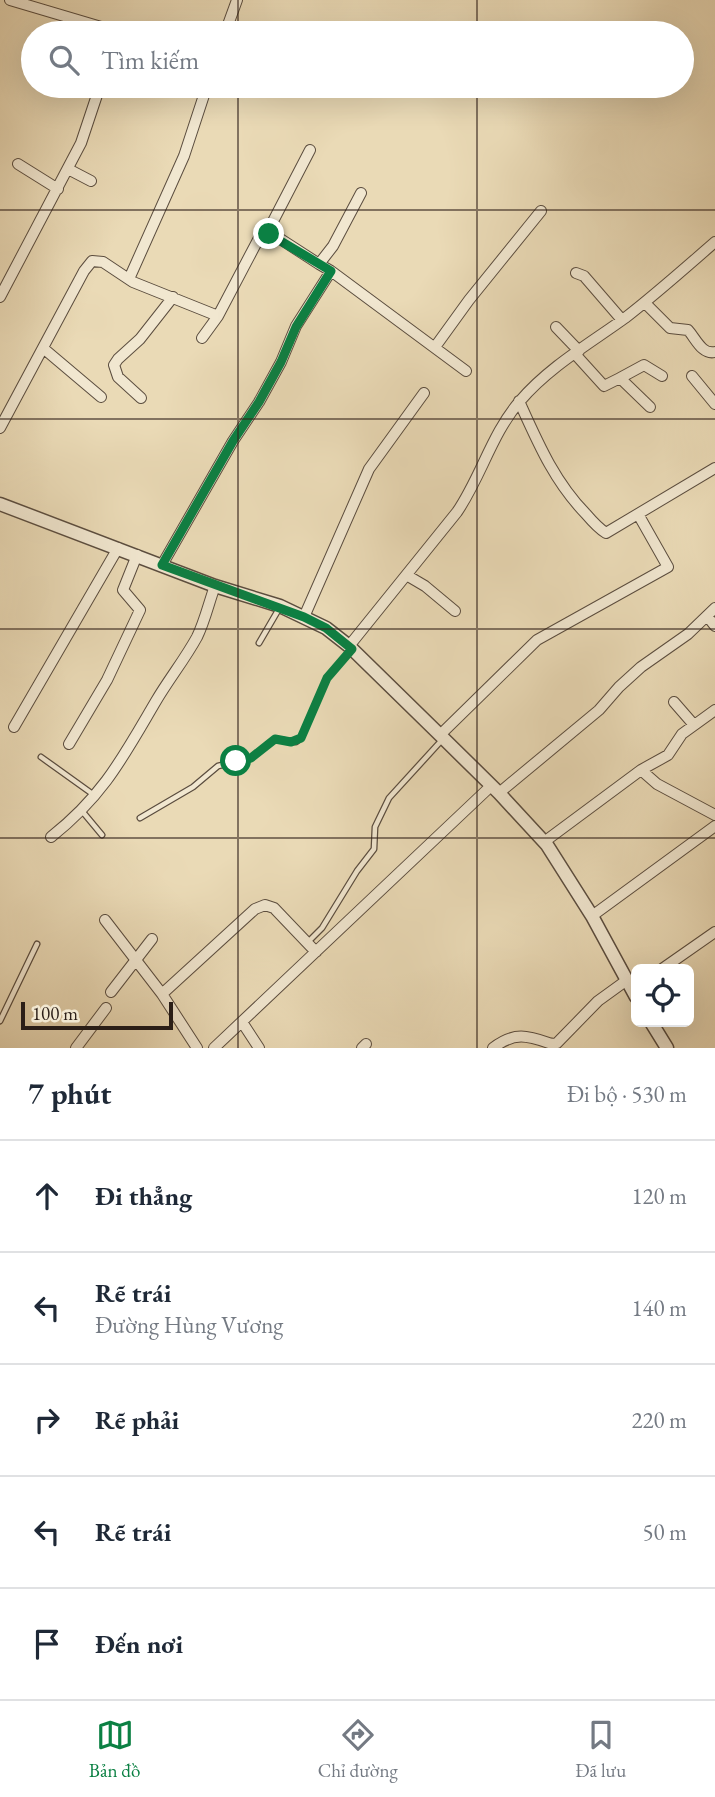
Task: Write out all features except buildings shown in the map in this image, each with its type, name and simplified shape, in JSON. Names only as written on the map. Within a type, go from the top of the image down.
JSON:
[{"type":"street","points":[[9,0],[81,21]]},
{"type":"street","points":[[230,21],[237,0]]},
{"type":"street","points":[[0,297],[81,144],[96,98]]},
{"type":"street","points":[[129,279],[184,156],[203,98]]},
{"type":"street","points":[[268,231],[267,228],[310,150]]},
{"type":"street","points":[[18,164],[58,189]]},
{"type":"street","points":[[68,169],[91,181]]},
{"type":"street","points":[[319,264],[333,246],[361,193]]},
{"type":"street","points":[[435,347],[469,300],[541,212]]},
{"type":"street","points":[[268,231],[331,271],[466,371]]},
{"type":"street","points":[[202,338],[218,316],[259,237],[268,231]]},
{"type":"street","points":[[350,648],[467,498],[494,442],[519,401],[542,379],[645,303],[715,242]]},
{"type":"street","points":[[0,428],[84,271],[92,261],[103,262],[129,279],[218,316]]},
{"type":"street","points":[[162,565],[233,441],[259,402],[296,327],[331,271]]},
{"type":"street","points":[[576,273],[584,276],[622,320]]},
{"type":"street","points":[[141,398],[118,377],[114,365],[141,339],[173,297]]},
{"type":"street","points":[[645,303],[670,328],[688,330],[704,351],[715,352]]},
{"type":"street","points":[[556,327],[604,386],[644,365],[662,376]]},
{"type":"street","points":[[43,348],[101,397]]},
{"type":"street","points":[[692,376],[715,404]]},
{"type":"street","points":[[620,378],[650,407]]},
{"type":"street","points":[[304,617],[369,469],[424,393]]},
{"type":"street","points":[[519,401],[547,464],[559,483],[606,533],[715,468]]},
{"type":"street","points":[[0,504],[215,586],[281,606],[326,628],[495,789],[544,842],[592,916],[631,984]]},
{"type":"street","points":[[442,737],[537,640],[667,569],[638,514]]},
{"type":"street","points":[[15,727],[118,548]]},
{"type":"street","points":[[69,744],[107,680],[140,610],[123,590],[137,555]]},
{"type":"street","points":[[408,576],[425,586],[455,611]]},
{"type":"street","points":[[51,837],[82,811],[128,751],[196,639],[215,586]]},
{"type":"street","points":[[214,1048],[316,951],[495,789],[599,710],[641,667],[688,634],[715,608]]},
{"type":"street","points":[[707,616],[715,626]]},
{"type":"street","points":[[674,702],[694,725]]},
{"type":"street","points":[[544,842],[641,770],[668,755],[682,734],[715,710]]},
{"type":"street","points":[[641,770],[657,785],[715,816]]},
{"type":"street","points":[[592,916],[715,826]]},
{"type":"street","points":[[162,994],[255,909],[265,905],[274,908],[316,951]]},
{"type":"street","points":[[105,920],[162,994],[197,1048]]},
{"type":"street","points":[[669,964],[715,932]]},
{"type":"street","points":[[111,992],[152,939]]},
{"type":"street","points":[[493,1048],[505,1040],[525,1035],[552,1044],[557,1043],[598,1001],[631,989]]},
{"type":"street","points":[[76,1048],[106,1008]]},
{"type":"street","points":[[242,1022],[259,1048]]},
{"type":"street","points":[[654,1027],[667,1048]]},
{"type":"lane","points":[[259,643],[281,606]]},
{"type":"lane","points":[[140,818],[194,787],[218,766],[251,758],[275,739],[296,742],[301,738],[327,678],[350,648]]},
{"type":"lane","points":[[307,942],[322,928],[354,875],[374,849],[375,827],[389,798],[442,737]]},
{"type":"lane","points":[[41,757],[94,796]]},
{"type":"lane","points":[[82,811],[102,835]]},
{"type":"lane","points":[[0,1021],[37,944]]},
{"type":"route","points":[[236,761],[251,758],[275,739],[296,742],[301,738],[331,671],[352,649],[326,628],[281,606],[215,586],[162,565],[233,441],[259,402],[296,327],[331,271],[269,234]]}]
